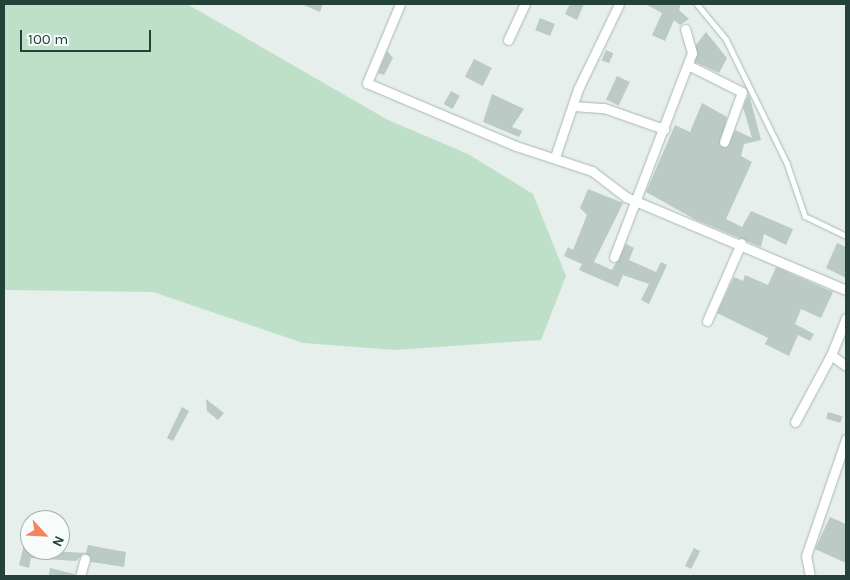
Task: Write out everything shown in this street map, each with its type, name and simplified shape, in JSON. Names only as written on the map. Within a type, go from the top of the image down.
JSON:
[{"type":"street","points":[[398,4],[367,83],[516,146],[592,170],[636,201],[741,243],[846,290]]},
{"type":"street","points":[[508,40],[525,4]]},
{"type":"street","points":[[555,157],[573,106],[619,4]]},
{"type":"street","points":[[614,257],[664,128],[668,105],[688,65],[692,50],[686,28]]},
{"type":"street","points":[[688,65],[742,92],[724,142]]},
{"type":"street","points":[[573,106],[604,108],[664,128]]},
{"type":"street","points":[[707,322],[741,243]]},
{"type":"street","points":[[796,422],[831,355],[846,318]]},
{"type":"street","points":[[831,355],[846,366]]},
{"type":"street","points":[[810,576],[806,556],[846,439]]},
{"type":"street","points":[[80,576],[85,559]]},
{"type":"lane","points":[[697,4],[726,39],[787,163],[805,216],[846,236]]},
{"type":"green space","points":[[4,4],[187,4],[388,120],[468,154],[533,194],[566,276],[541,340],[395,350],[303,343],[153,292],[4,290]]},
{"type":"building","points":[[301,4],[323,4],[320,12]]},
{"type":"building","points":[[570,4],[584,4],[577,20],[565,14]]},
{"type":"building","points":[[645,4],[681,4],[679,10],[689,19],[680,25],[674,20],[665,41],[652,35],[662,13]]},
{"type":"building","points":[[540,18],[555,24],[550,36],[535,30]]},
{"type":"building","points":[[706,32],[727,58],[719,73],[695,62],[696,45]]},
{"type":"building","points":[[606,50],[613,53],[609,63],[602,60]]},
{"type":"building","points":[[387,51],[393,58],[384,75],[378,73]]},
{"type":"building","points":[[474,59],[492,68],[483,86],[465,77]]},
{"type":"building","points":[[617,76],[630,82],[619,105],[606,100]]},
{"type":"building","points":[[451,91],[460,96],[452,109],[444,104]]},
{"type":"building","points":[[492,94],[524,109],[512,127],[522,131],[519,137],[483,122]]},
{"type":"building","points":[[749,94],[761,140],[744,144],[741,156],[752,162],[726,219],[742,227],[751,211],[793,229],[786,245],[764,234],[761,247],[696,220],[646,192],[675,125],[690,132],[702,103],[727,117],[720,146],[728,146],[735,130],[752,138],[743,107]]},
{"type":"building","points":[[588,189],[623,203],[594,262],[612,270],[626,244],[634,248],[629,260],[656,272],[661,262],[667,265],[649,304],[641,300],[649,284],[623,275],[618,287],[579,270],[582,264],[564,256],[568,247],[573,250],[587,215],[580,208]]},
{"type":"building","points":[[837,243],[846,247],[846,278],[826,268]]},
{"type":"building","points":[[776,267],[833,292],[821,318],[801,309],[795,324],[814,334],[810,341],[798,335],[789,356],[765,344],[768,338],[717,313],[734,277],[743,281],[745,275],[768,285]]},
{"type":"building","points":[[206,399],[224,413],[218,420],[207,411]]},
{"type":"building","points":[[182,407],[189,411],[173,441],[167,438]]},
{"type":"building","points":[[828,412],[842,416],[840,423],[826,419]]},
{"type":"building","points":[[830,517],[846,524],[846,563],[815,549]]},
{"type":"building","points":[[88,545],[126,552],[124,567],[91,562],[84,553],[76,561],[61,560],[70,560],[70,552],[86,553]]},
{"type":"building","points":[[694,548],[700,551],[691,569],[685,566]]},
{"type":"building","points":[[20,560],[31,560],[29,568],[19,565]]},
{"type":"building","points":[[50,568],[74,574],[74,576],[49,575]]}]
